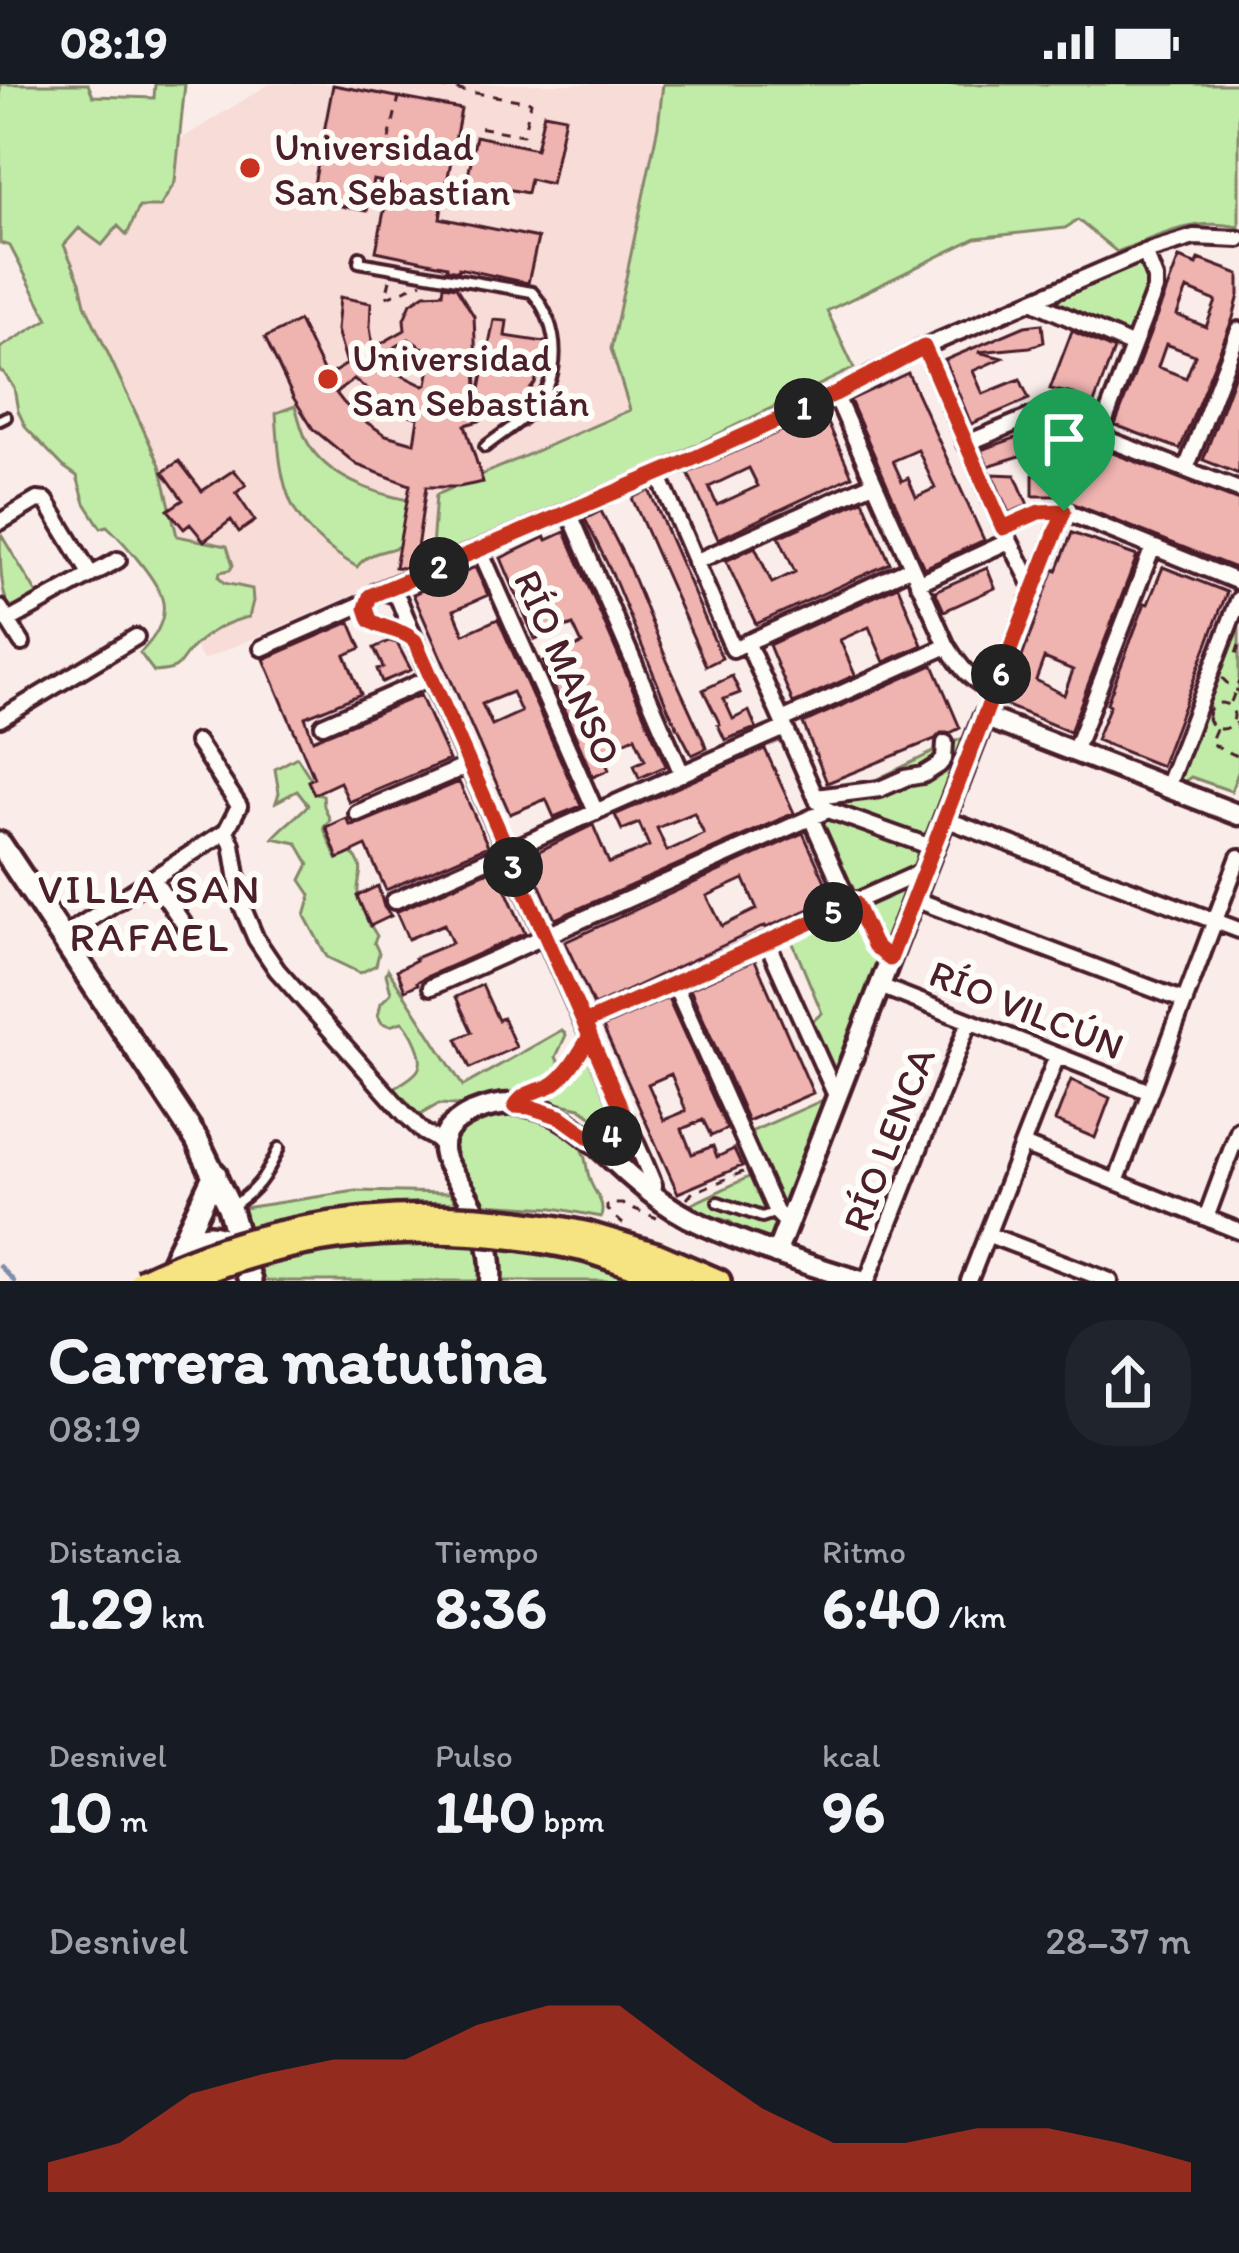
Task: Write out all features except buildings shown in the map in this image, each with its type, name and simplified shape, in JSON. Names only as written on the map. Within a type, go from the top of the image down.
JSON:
[{"type":"main road","points":[[3,856],[188,1124],[229,1208],[250,1281]]},
{"type":"main road","points":[[169,1281],[177,1252],[215,1174]]},
{"type":"main road","points":[[141,1281],[253,1239],[305,1227],[418,1215],[532,1223],[678,1281]]},
{"type":"main road","points":[[180,1281],[263,1252],[369,1234],[478,1233],[587,1242],[656,1254],[719,1281]]},
{"type":"main road","points":[[177,1252],[190,1240],[213,1236],[242,1253]]},
{"type":"street","points":[[401,606],[399,619],[388,626],[381,627],[367,615],[370,596],[658,474],[835,394],[924,347],[1145,252],[1194,237],[1239,239]]},
{"type":"street","points":[[1099,436],[1154,289],[1145,252]]},
{"type":"street","points":[[1032,301],[1133,346]]},
{"type":"street","points":[[1186,469],[1239,330]]},
{"type":"street","points":[[924,347],[1034,589]]},
{"type":"street","points":[[835,394],[947,646],[969,677],[995,691]]},
{"type":"street","points":[[965,443],[1038,415],[1239,490]]},
{"type":"street","points":[[658,474],[733,649],[910,568]]},
{"type":"street","points":[[695,562],[873,483]]},
{"type":"street","points":[[0,522],[46,501],[91,575]]},
{"type":"street","points":[[776,1254],[782,1218],[837,1098],[1064,511]]},
{"type":"street","points":[[918,583],[1039,512],[1064,511],[1239,582]]},
{"type":"street","points":[[569,512],[682,774]]},
{"type":"street","points":[[1074,752],[1153,547]]},
{"type":"street","name":"RÍO MANSO","points":[[480,550],[596,812]]},
{"type":"street","points":[[22,643],[4,614],[118,560]]},
{"type":"street","points":[[382,591],[395,595],[401,606],[650,1173],[653,1195]]},
{"type":"street","points":[[1167,788],[1239,598]]},
{"type":"street","points":[[262,648],[367,602]]},
{"type":"street","points":[[388,626],[415,641]]},
{"type":"street","points":[[0,719],[136,637]]},
{"type":"street","points":[[747,642],[816,797],[828,810],[934,848]]},
{"type":"street","points":[[394,901],[682,774],[947,646]]},
{"type":"street","points":[[323,725],[430,678]]},
{"type":"street","points":[[984,717],[1239,815]]},
{"type":"street","points":[[62,937],[227,832],[239,806],[197,742]]},
{"type":"street","points":[[816,797],[880,789],[932,771],[944,759],[945,742]]},
{"type":"street","points":[[356,813],[469,765]]},
{"type":"street","points":[[430,987],[828,810]]},
{"type":"street","points":[[811,818],[852,904]]},
{"type":"street","points":[[945,819],[1239,930]]},
{"type":"street","points":[[227,832],[245,916],[270,960],[422,1132],[443,1143]]},
{"type":"street","points":[[1116,1182],[1239,857]]},
{"type":"street","points":[[586,1030],[674,983],[926,869]]},
{"type":"street","points":[[152,878],[196,942]]},
{"type":"street","points":[[914,899],[1185,1001]]},
{"type":"street","points":[[767,942],[837,1098]]},
{"type":"street","points":[[674,983],[782,1218]]},
{"type":"street","name":"RÍO VILCÚN","points":[[880,986],[1150,1092]]},
{"type":"street","name":"RÍO LENCA","points":[[864,1281],[969,1022]]},
{"type":"street","points":[[969,1281],[1057,1056]]},
{"type":"street","points":[[491,1281],[486,1233],[445,1157],[443,1143],[451,1128],[467,1115],[489,1107],[515,1106],[561,1117],[653,1195],[691,1219],[776,1254],[864,1281]]},
{"type":"street","points":[[590,1138],[615,1134],[623,1112]]},
{"type":"street","points":[[1206,1218],[1239,1129]]},
{"type":"street","points":[[1023,1145],[1239,1231]]},
{"type":"street","points":[[989,1235],[1110,1281]]},
{"type":"lane","points":[[360,257],[359,262],[532,292],[546,309],[555,353],[551,378],[534,409],[485,447]]},
{"type":"lane","points":[[229,1208],[254,1191],[279,1148]]},
{"type":"lane","points":[[718,1202],[762,1217],[782,1218]]},
{"type":"path","points":[[385,157],[402,84]]},
{"type":"path","points":[[421,84],[531,102],[524,135],[477,127]]},
{"type":"path","points":[[375,208],[382,173]]},
{"type":"path","points":[[392,267],[386,297],[440,275]]},
{"type":"path","points":[[1239,645],[1239,662]]},
{"type":"path","points":[[1212,669],[1238,691]]},
{"type":"path","points":[[1229,705],[1239,681]]},
{"type":"path","points":[[1217,728],[1209,720],[1210,709],[1219,703],[1229,705],[1239,734]]},
{"type":"path","points":[[1217,728],[1229,726],[1234,714]]},
{"type":"path","points":[[1217,728],[1210,742],[1239,757]]},
{"type":"path","points":[[852,904],[874,945],[890,959]]},
{"type":"path","points":[[515,1106],[524,1094],[556,1081],[576,1059],[586,1030]]},
{"type":"path","points":[[688,1198],[756,1167]]},
{"type":"path","points":[[632,1232],[611,1214],[608,1204],[665,1217]]},
{"type":"shaded area","name":"Universidad San Sebastián","points":[[269,84],[663,84],[648,468],[203,660],[15,345],[48,319],[10,246]]},
{"type":"green space","points":[[0,84],[88,84],[93,96],[154,98],[155,84],[185,84],[175,182],[160,207],[139,207],[127,235],[118,226],[102,245],[79,228],[64,245],[85,304],[160,465],[177,536],[227,546],[233,565],[219,577],[224,583],[252,589],[249,617],[206,636],[171,669],[154,672],[140,653],[154,637],[162,617],[163,603],[155,584],[114,533],[107,526],[101,528],[85,503],[77,476],[26,428],[14,388],[0,371],[0,348],[48,319],[10,246],[0,243]]},
{"type":"green space","points":[[663,84],[1239,84],[1239,227],[1191,226],[1117,252],[1078,220],[1065,228],[976,238],[827,311],[854,368],[648,468],[431,561],[436,495],[630,410],[611,349]]},
{"type":"green space","points":[[1142,262],[1150,288],[1131,337],[1050,303]]},
{"type":"green space","points":[[295,406],[308,443],[327,465],[366,488],[408,500],[401,545],[357,567],[301,520],[285,485],[276,413]]},
{"type":"green space","points":[[0,533],[39,597],[12,612],[3,587]]},
{"type":"green space","points":[[1239,619],[1239,770],[1231,791],[1191,777],[1180,785],[1175,783]]},
{"type":"green space","points":[[967,736],[924,834],[915,836],[829,802]]},
{"type":"green space","points":[[297,757],[314,794],[323,795],[330,820],[325,831],[337,859],[351,853],[360,865],[359,900],[377,936],[374,942],[379,953],[376,965],[360,973],[327,957],[305,916],[311,895],[301,880],[309,864],[297,843],[273,838],[308,805],[297,791],[276,802],[275,769]]},
{"type":"green space","points":[[830,816],[914,847],[915,865],[891,884],[851,896],[819,829],[821,821]]},
{"type":"green space","points":[[911,885],[884,950],[871,936],[858,904]]},
{"type":"green space","points":[[854,909],[868,942],[882,956],[836,1080],[807,1026],[822,1013],[790,936]]},
{"type":"green space","points":[[388,969],[463,1086],[562,1030],[566,1035],[556,1057],[555,1074],[588,1048],[619,1118],[610,1129],[580,1108],[517,1094],[439,1104],[416,1117],[391,1090],[416,1073],[420,1059],[402,1022],[390,1026],[378,1016],[381,1003],[391,993]]},
{"type":"green space","points":[[830,1097],[776,1254],[729,1221],[684,1208],[761,1171],[746,1134]]},
{"type":"green space","points":[[493,1114],[532,1119],[569,1135],[584,1155],[601,1203],[601,1217],[554,1208],[482,1204],[457,1163],[454,1139],[460,1129]]},
{"type":"green space","points":[[356,1191],[450,1193],[474,1234],[484,1281],[264,1281],[243,1208]]},
{"type":"green space","points":[[499,1248],[559,1255],[656,1281],[498,1281]]},
{"type":"waterway","points":[[0,1266],[14,1281]]},
{"type":"place","name":"Universidad San Sebastian","points":[[250,168]]},
{"type":"place","name":"Universidad San Sebastián","points":[[328,379]]},
{"type":"district","name":"VILLA SAN RAFAEL","points":[[150,912]]},
{"type":"route","points":[[1064,511],[890,959],[874,945],[855,903],[584,1023],[623,1112],[621,1125],[610,1137],[590,1138],[561,1117],[515,1106],[524,1094],[556,1081],[576,1059],[590,1036],[506,851],[415,641],[398,629],[370,620],[366,608],[370,596],[679,465],[835,394],[924,347],[1003,528],[1039,512],[1064,511]]}]
